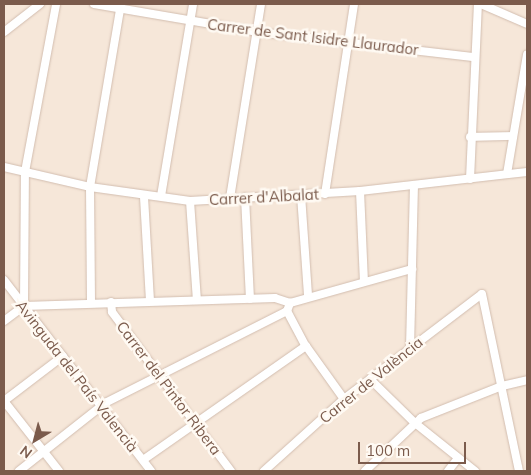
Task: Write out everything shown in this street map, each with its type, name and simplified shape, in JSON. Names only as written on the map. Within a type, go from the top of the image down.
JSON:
[{"type":"street","points":[[4,32],[40,4]]},
{"type":"street","points":[[24,306],[25,172],[56,4]]},
{"type":"street","name":"Carrer de Sant Isidre Llaurador","points":[[94,4],[121,6],[257,32],[473,57]]},
{"type":"street","points":[[161,196],[192,21],[193,4]]},
{"type":"street","points":[[230,198],[261,4]]},
{"type":"street","points":[[325,194],[354,4]]},
{"type":"street","points":[[470,179],[473,57],[479,4],[527,24]]},
{"type":"street","points":[[90,302],[90,187],[121,6]]},
{"type":"street","points":[[506,174],[527,55]]},
{"type":"street","points":[[470,136],[512,136]]},
{"type":"street","name":"Carrer d'Albalat","points":[[4,167],[90,187],[144,197],[161,196],[190,201],[360,191],[527,172]]},
{"type":"street","points":[[410,348],[414,186]]},
{"type":"street","points":[[360,191],[364,281]]},
{"type":"street","points":[[301,195],[308,296]]},
{"type":"street","points":[[144,197],[150,301]]},
{"type":"street","points":[[245,197],[250,299]]},
{"type":"street","points":[[190,201],[197,300]]},
{"type":"street","points":[[4,321],[24,306],[90,302],[276,298],[290,303],[308,296],[412,269]]},
{"type":"street","name":"Avinguda del País Valencià","points":[[4,280],[101,406],[145,467]]},
{"type":"street","name":"Carrer de València","points":[[264,471],[344,399],[482,294],[502,386]]},
{"type":"street","name":"Carrer del Pintor Ribera","points":[[111,302],[112,312],[231,471]]},
{"type":"street","points":[[19,471],[101,406],[287,311],[290,303]]},
{"type":"street","points":[[287,311],[306,346],[344,399]]},
{"type":"street","points":[[145,467],[196,422],[306,346]]},
{"type":"street","points":[[59,471],[4,401],[62,356]]},
{"type":"street","points":[[370,379],[415,423],[475,471]]},
{"type":"street","points":[[365,471],[421,418],[502,386],[527,380]]},
{"type":"street","points":[[502,386],[519,471]]},
{"type":"street","points":[[448,471],[458,458]]},
{"type":"shaded area","points":[[4,4],[527,4],[527,471],[4,471]]}]
